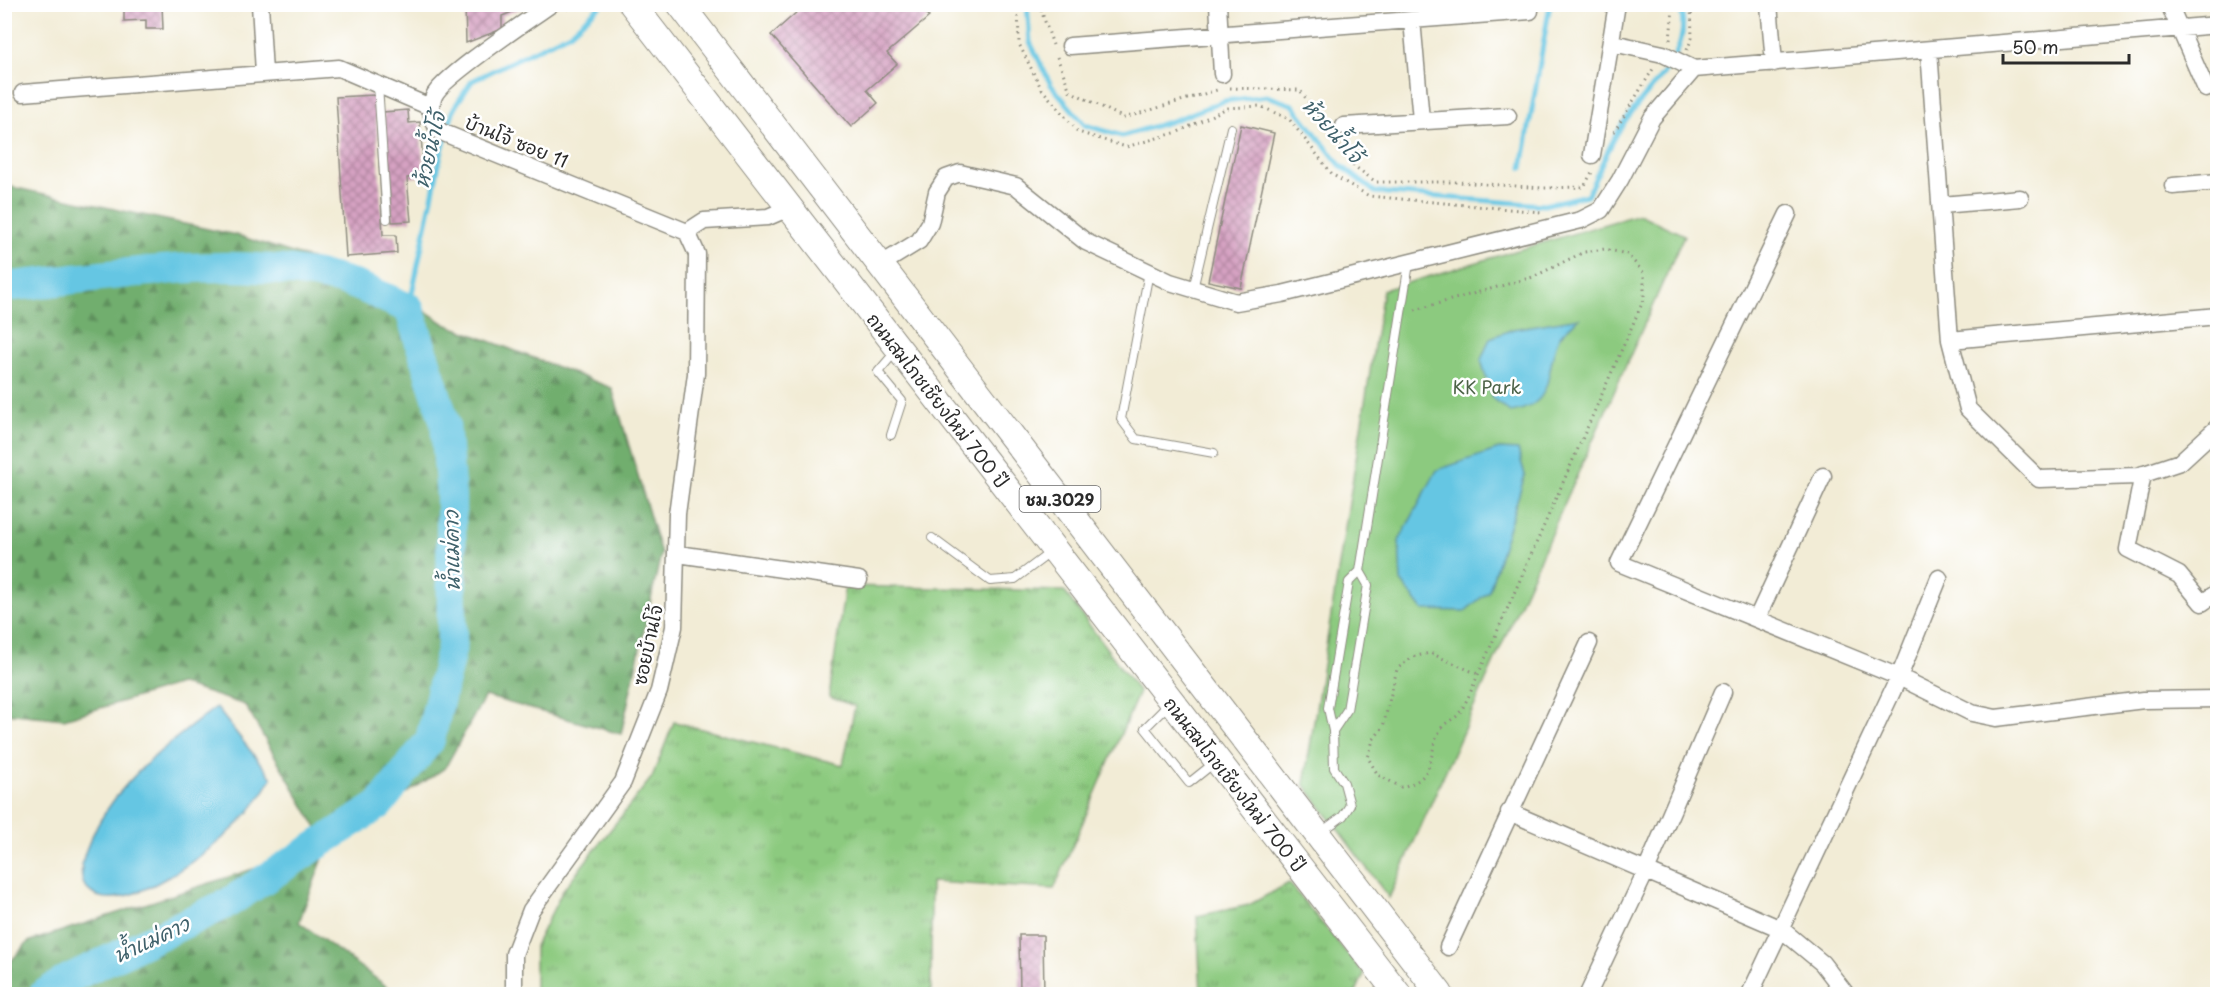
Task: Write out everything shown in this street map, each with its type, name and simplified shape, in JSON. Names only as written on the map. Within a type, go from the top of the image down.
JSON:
[{"type":"main road","name":"ถนนสมโภชเชียงใหม่ 700 ปี","points":[[680,4],[1440,994]]},
{"type":"main road","name":"ถนนสมโภชเชียงใหม่ 700 ปี","points":[[635,9],[1398,994]]},
{"type":"street","points":[[260,4],[264,73]]},
{"type":"street","points":[[23,93],[339,68],[430,107],[435,93],[452,77],[551,4]]},
{"type":"street","points":[[1218,4],[1222,74]]},
{"type":"street","points":[[1592,155],[1613,43],[1617,4]]},
{"type":"street","points":[[1768,4],[1774,63]]},
{"type":"street","points":[[2169,4],[2206,89]]},
{"type":"street","points":[[1070,46],[1530,11]]},
{"type":"street","points":[[1412,20],[1422,120]]},
{"type":"street","points":[[1613,43],[1663,54],[1688,66],[1774,63],[2217,25]]},
{"type":"street","points":[[1929,50],[1950,340],[1968,409],[2039,479],[2143,474],[2180,462],[2217,426]]},
{"type":"street","points":[[880,265],[919,241],[930,223],[937,192],[946,178],[960,173],[1017,186],[1086,242],[1149,272],[1236,302],[1282,294],[1409,263],[1581,220],[1601,210],[1620,180],[1652,118],[1688,66]]},
{"type":"street","name":"บ้านโจ้ ซอย 11","points":[[430,107],[431,118],[440,130],[687,232]]},
{"type":"street","points":[[1344,126],[1508,116]]},
{"type":"street","points":[[2173,186],[2217,182]]},
{"type":"street","points":[[1942,205],[2020,198]]},
{"type":"street","points":[[687,232],[704,221],[768,217],[789,208]]},
{"type":"street","points":[[1788,214],[1619,563],[1899,677],[1972,713],[1996,718],[2144,700],[2217,699]]},
{"type":"street","name":"ซอยบ้านโจ้","points":[[514,994],[514,954],[531,910],[623,783],[658,691],[674,627],[678,554],[677,514],[696,374],[697,254],[687,232]]},
{"type":"street","points":[[1950,340],[2217,316]]},
{"type":"street","points":[[2143,474],[2128,549],[2179,575],[2202,603],[2217,592]]},
{"type":"street","points":[[1757,618],[1823,476]]},
{"type":"street","points":[[678,554],[859,580]]},
{"type":"street","points":[[1750,994],[1899,677],[1940,578]]},
{"type":"street","points":[[1448,947],[1589,643]]},
{"type":"street","points":[[1588,994],[1646,871],[1723,692]]},
{"type":"street","points":[[1509,812],[1781,930],[1822,963],[1846,994]]},
{"type":"lane","points":[[378,84],[387,219]]},
{"type":"lane","points":[[1193,289],[1231,128]]},
{"type":"lane","points":[[1318,835],[1343,816],[1350,805],[1344,783],[1334,768],[1333,731],[1328,708],[1348,582],[1360,571],[1409,263]]},
{"type":"lane","points":[[1149,272],[1122,419],[1136,439],[1214,453]]},
{"type":"lane","points":[[891,435],[902,401],[878,372],[898,348]]},
{"type":"lane","points":[[932,538],[990,581],[1015,579],[1054,550]]},
{"type":"lane","points":[[1333,731],[1347,710],[1368,585],[1360,571]]},
{"type":"lane","points":[[1172,702],[1145,728],[1189,783],[1217,761]]},
{"type":"path","points":[[1401,314],[1533,277],[1584,252],[1605,249],[1627,254],[1644,273],[1644,298],[1467,700],[1437,735],[1426,773],[1418,783],[1401,787],[1378,776],[1368,758],[1373,740],[1383,727],[1397,669],[1412,657],[1430,653],[1478,674]]},
{"type":"green space","points":[[4,5],[11,5],[7,186],[236,235],[380,281],[445,324],[612,388],[661,554],[621,734],[485,696],[445,768],[328,845],[299,922],[397,994],[5,994],[5,968],[28,942],[327,845],[245,705],[180,684],[64,719],[5,713]]},
{"type":"green space","name":"KK Park","points":[[1639,214],[1684,235],[1389,898],[1304,784],[1383,290]]},
{"type":"green space","points":[[845,586],[1064,591],[1139,692],[1054,889],[931,882],[931,994],[535,994],[535,946],[563,890],[652,777],[674,722],[843,765],[855,706],[829,697]]},
{"type":"green space","points":[[1289,883],[1364,974],[1355,994],[1201,994],[1197,916],[1249,905]]},
{"type":"water","points":[[1579,318],[1559,338],[1546,385],[1536,402],[1510,412],[1492,398],[1481,360],[1490,338],[1513,329]]},
{"type":"water","points":[[1499,449],[1518,450],[1525,475],[1489,591],[1465,611],[1423,610],[1401,581],[1399,541],[1437,470]]},
{"type":"water","points":[[216,707],[272,778],[257,801],[240,822],[210,848],[166,878],[143,890],[121,897],[102,897],[87,889],[82,880],[82,865],[97,827],[109,806],[124,787],[158,753]]},
{"type":"building","points":[[465,4],[532,4],[502,16],[502,29],[466,43]]},
{"type":"building","points":[[806,4],[918,4],[929,17],[887,53],[897,64],[867,90],[878,103],[851,127],[771,35]]},
{"type":"building","points":[[124,5],[162,5],[163,29],[146,29],[146,20],[124,21]]},
{"type":"building","points":[[375,95],[383,235],[396,235],[397,253],[346,257],[336,97]]},
{"type":"building","points":[[408,110],[409,123],[420,122],[424,176],[407,178],[411,221],[392,222],[383,112]]},
{"type":"building","points":[[1241,125],[1274,133],[1241,288],[1208,281]]},
{"type":"building","points":[[1019,935],[1043,935],[1044,994],[1020,994]]},
{"type":"waterway","name":"ห้วยน้ำโจ้","points":[[409,308],[441,154],[454,108],[472,81],[570,33],[602,4]]},
{"type":"waterway","name":"ห้วยน้ำโจ้","points":[[1027,4],[1030,42],[1051,85],[1085,125],[1122,136],[1172,121],[1224,101],[1267,96],[1293,105],[1340,165],[1375,192],[1544,205],[1587,195],[1622,126],[1660,79],[1677,52],[1683,22],[1680,4]]},
{"type":"waterway","points":[[1522,168],[1550,4]]},
{"type":"waterway","name":"น้ำแม่คาว","points":[[4,287],[171,269],[254,268],[296,271],[337,279],[409,308],[445,423],[451,496],[452,646],[430,740],[379,805],[228,903],[68,979],[44,994]]}]
